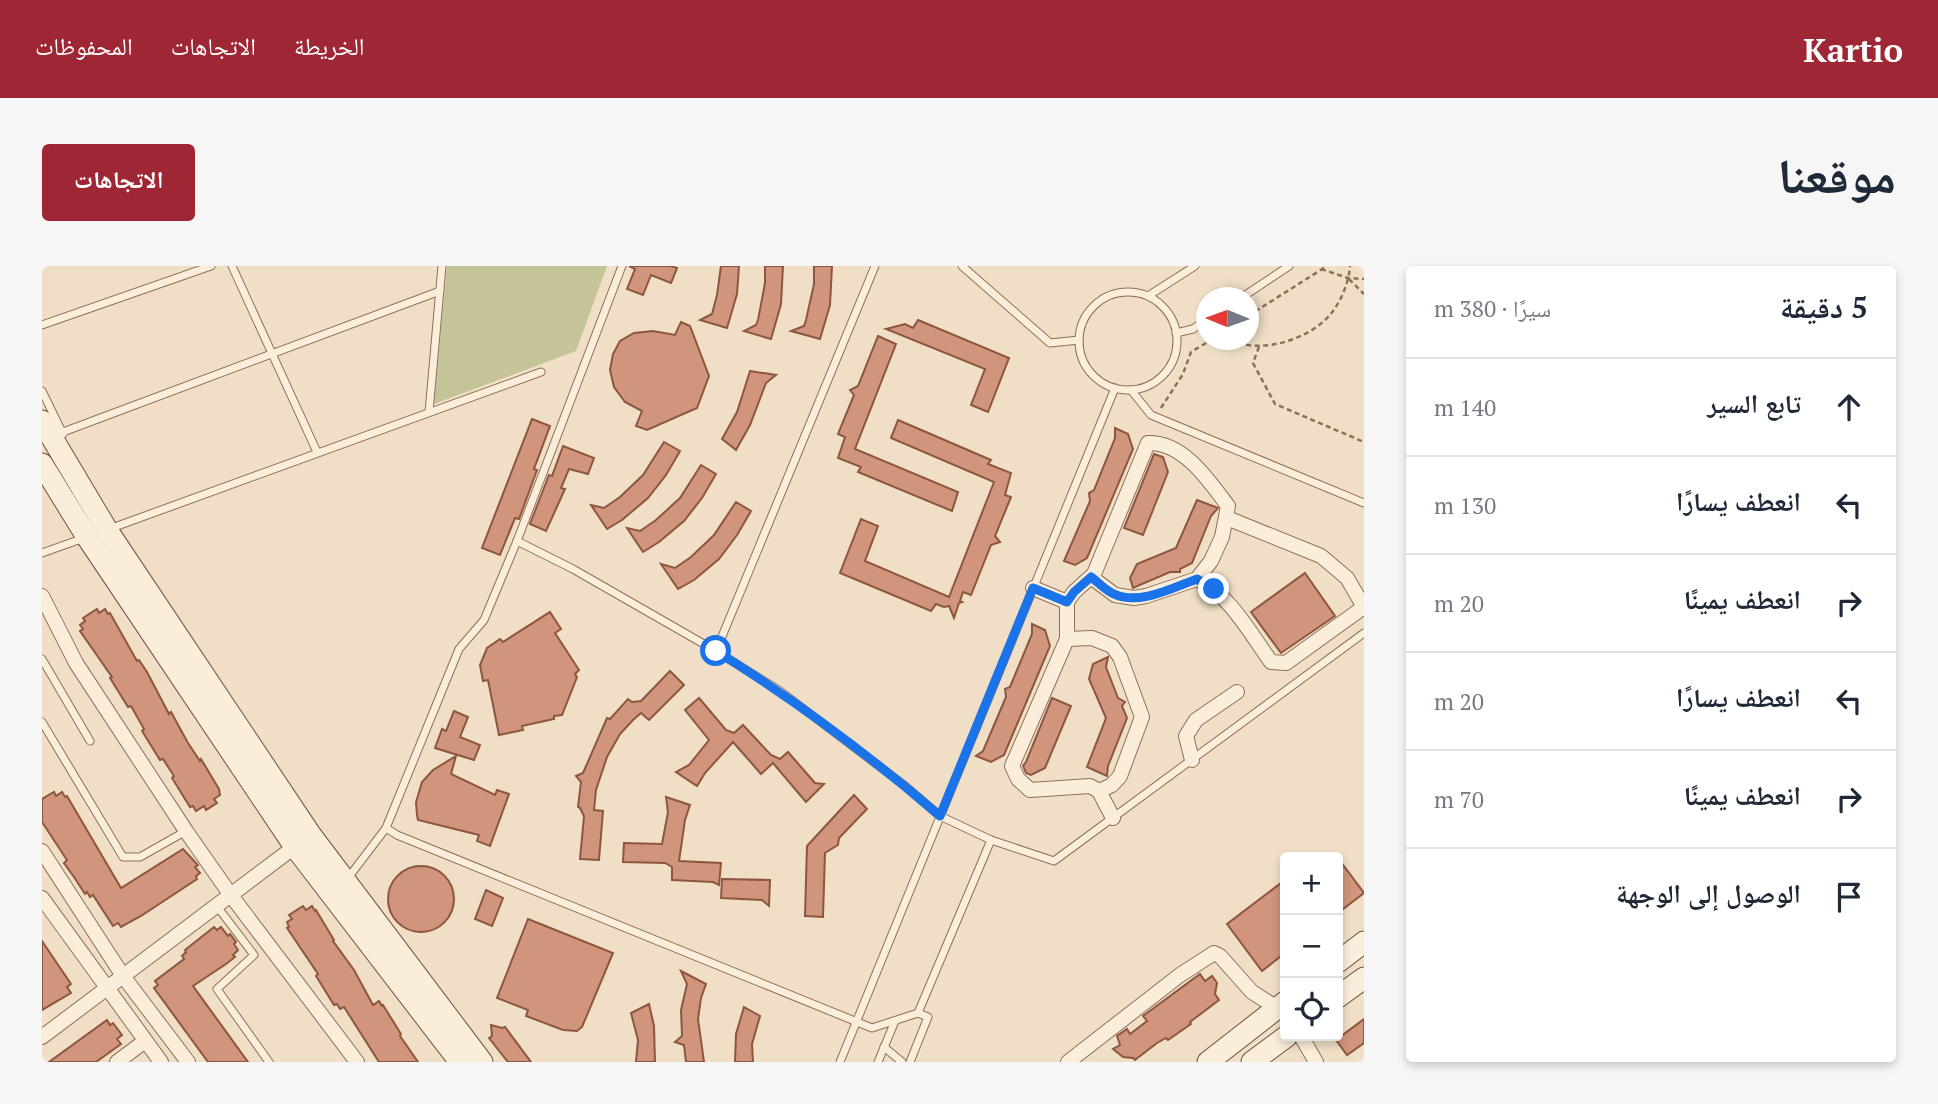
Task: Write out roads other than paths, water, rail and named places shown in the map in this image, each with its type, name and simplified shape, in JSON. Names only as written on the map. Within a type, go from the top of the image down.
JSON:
[{"type":"main road","points":[[42,421],[97,534]]},
{"type":"main road","points":[[42,464],[97,534],[302,840],[460,1062]]},
{"type":"main road","points":[[302,840],[345,881],[482,1062]]},
{"type":"main road","points":[[1343,958],[1364,942]]},
{"type":"main road","points":[[1343,994],[1364,978]]},
{"type":"main road","points":[[1208,1062],[1274,1010]]},
{"type":"main road","points":[[1252,1062],[1280,1041]]},
{"type":"street","points":[[1091,577],[1115,595],[1133,598],[1197,579],[1211,561],[1227,518],[1228,506],[1200,468],[1167,447],[1148,443],[1091,577],[1067,602],[1067,639],[1012,766],[1018,779],[1030,790],[1090,786],[1099,791],[1113,818]]},
{"type":"street","points":[[1197,579],[1209,584],[1226,601],[1271,662],[1286,663],[1364,607],[1347,578],[1321,556],[1227,518]]},
{"type":"street","points":[[1033,588],[1067,602]]},
{"type":"street","points":[[42,596],[76,663],[186,831],[230,894],[357,1062]]},
{"type":"street","points":[[1067,639],[1092,638],[1112,646],[1120,657],[1142,718],[1120,776],[1112,785],[1099,791]]},
{"type":"street","points":[[1192,760],[1186,736],[1196,720],[1237,692]]},
{"type":"street","points":[[42,1037],[302,840]]},
{"type":"street","points":[[42,851],[123,976],[188,1062]]},
{"type":"street","points":[[42,898],[161,1062]]},
{"type":"street","points":[[1068,1062],[1213,953],[1220,956],[1252,992],[1274,1010]]},
{"type":"street","points":[[117,1062],[145,1041]]},
{"type":"street","points":[[1304,1041],[1316,1062]]},
{"type":"lane","points":[[42,325],[211,266]]},
{"type":"lane","points":[[232,266],[317,452]]},
{"type":"lane","points":[[429,412],[442,266]]},
{"type":"lane","points":[[345,881],[386,828],[459,649],[484,620],[622,266]]},
{"type":"lane","points":[[716,651],[875,266]]},
{"type":"lane","points":[[962,266],[1050,343],[1079,340]]},
{"type":"lane","points":[[1148,296],[1195,266]]},
{"type":"lane","points":[[1258,287],[1289,266]]},
{"type":"lane","points":[[42,391],[63,435],[440,291]]},
{"type":"lane","points":[[1133,292],[1148,296],[1167,312],[1176,333],[1176,349],[1171,365],[1147,386],[1131,390],[1115,388],[1101,381],[1089,370],[1082,356],[1079,340],[1086,317],[1102,299],[1117,293],[1133,292]]},
{"type":"lane","points":[[1176,333],[1196,327]]},
{"type":"lane","points":[[42,553],[541,372]]},
{"type":"lane","points":[[839,1062],[1115,388]]},
{"type":"lane","points":[[1131,390],[1151,415],[1364,503]]},
{"type":"lane","points":[[517,541],[573,569],[780,691],[904,785],[940,816],[990,840],[1054,861],[1364,634]]},
{"type":"lane","points":[[42,659],[90,741]]},
{"type":"lane","points":[[42,722],[123,857],[141,857],[186,831]]},
{"type":"lane","points":[[386,828],[397,835],[872,1028],[918,1013],[928,1017],[910,1062]]},
{"type":"lane","points":[[918,1013],[990,840]]},
{"type":"lane","points":[[216,904],[254,955],[217,989],[269,1062]]},
{"type":"lane","points":[[878,1062],[895,1021]]},
{"type":"lane","points":[[884,1047],[902,1062]]}]
